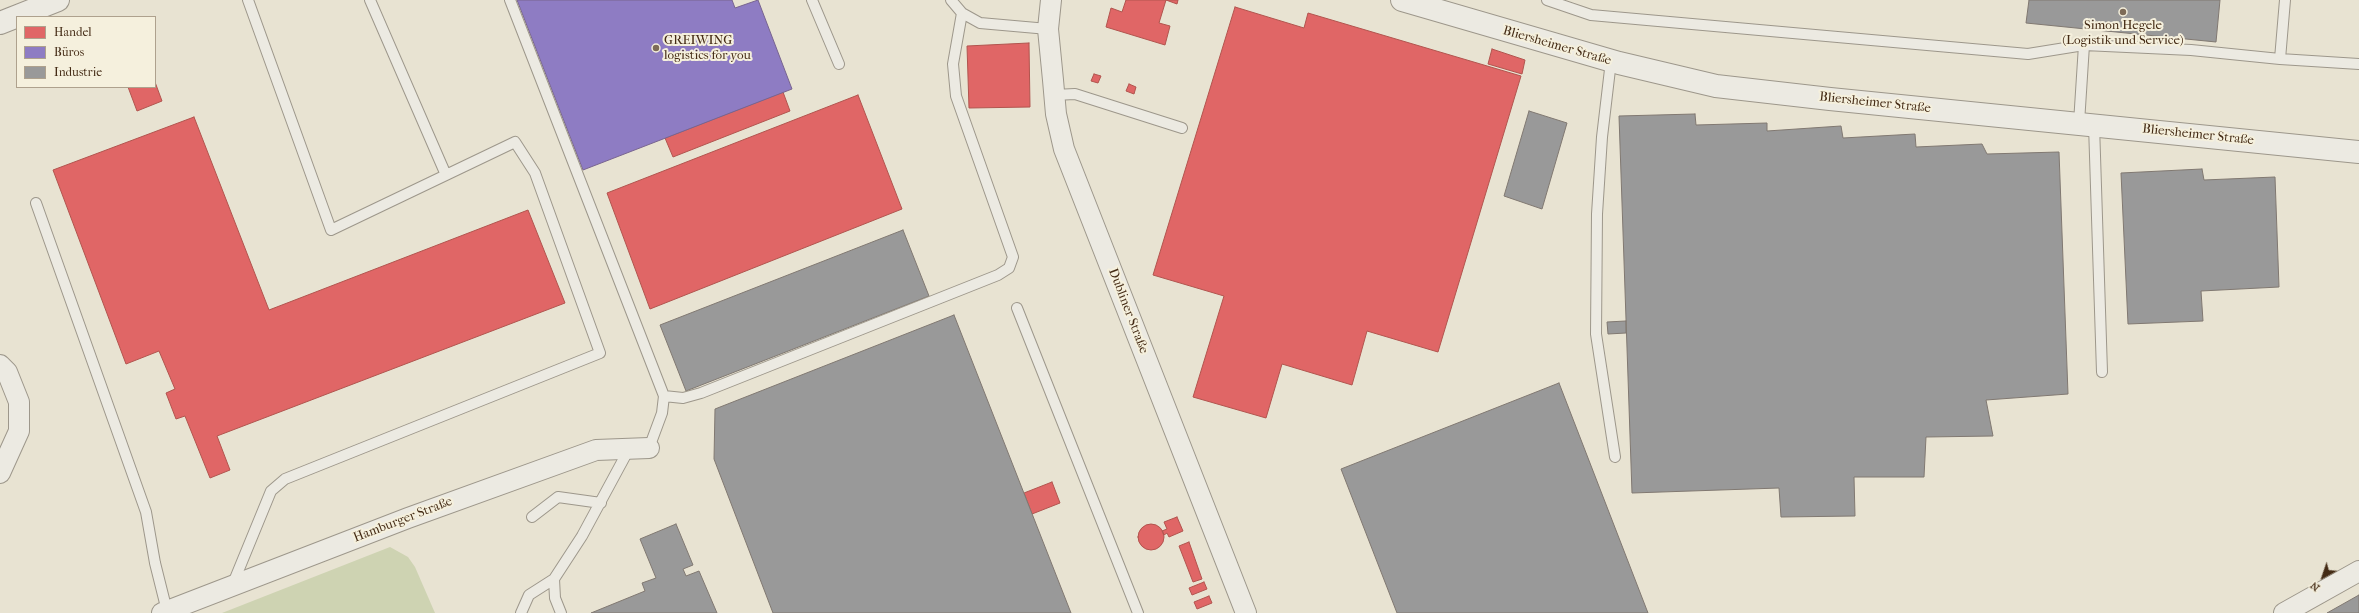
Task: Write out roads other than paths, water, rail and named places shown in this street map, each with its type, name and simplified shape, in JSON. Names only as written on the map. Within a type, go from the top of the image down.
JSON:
[{"type":"street","points":[[18,16],[58,0]]},
{"type":"street","name":"Dubliner Straße","points":[[1051,0],[1048,28],[1054,95],[1064,149],[1246,613]]},
{"type":"street","name":"Bliersheimer Straße","points":[[1402,0],[1611,61],[1716,86],[2359,152]]},
{"type":"street","points":[[0,23],[16,17]]},
{"type":"street","points":[[0,365],[7,372],[19,402],[19,431],[0,472]]},
{"type":"street","name":"Hamburger Straße","points":[[164,612],[408,518],[596,450],[649,448]]},
{"type":"street","points":[[2284,613],[2359,571]]},
{"type":"lane","points":[[232,586],[271,491],[285,480],[600,354],[535,173],[515,142],[332,230],[248,0]]},
{"type":"lane","points":[[370,0],[446,175]]},
{"type":"lane","points":[[510,0],[664,396],[662,413],[649,448]]},
{"type":"lane","points":[[812,0],[839,64]]},
{"type":"lane","points":[[951,0],[962,12],[980,23],[1048,28]]},
{"type":"lane","points":[[1546,0],[1591,15],[2028,54],[2084,45],[2191,50],[2280,59],[2359,64]]},
{"type":"lane","points":[[2280,59],[2285,0]]},
{"type":"lane","points":[[664,396],[683,398],[701,393],[998,275],[1009,268],[1013,257],[956,96],[953,64],[962,12]]},
{"type":"lane","points":[[2084,45],[2086,124],[2102,372]]},
{"type":"lane","points":[[1611,61],[1602,137],[1597,214],[1596,334],[1615,457]]},
{"type":"lane","points":[[1054,95],[1075,94],[1182,128]]},
{"type":"lane","points":[[36,203],[146,512],[164,612]]},
{"type":"lane","points":[[1017,308],[1138,613]]},
{"type":"lane","points":[[521,613],[529,595],[554,579],[601,503],[629,449]]},
{"type":"lane","points":[[532,517],[558,497],[601,503]]},
{"type":"lane","points":[[554,579],[555,598],[561,613]]},
{"type":"place","name":"Simon Hegele (Logistik und Service)","points":[[2123,12]]},
{"type":"place","name":"GREIWING logistics for you","points":[[656,48]]}]
